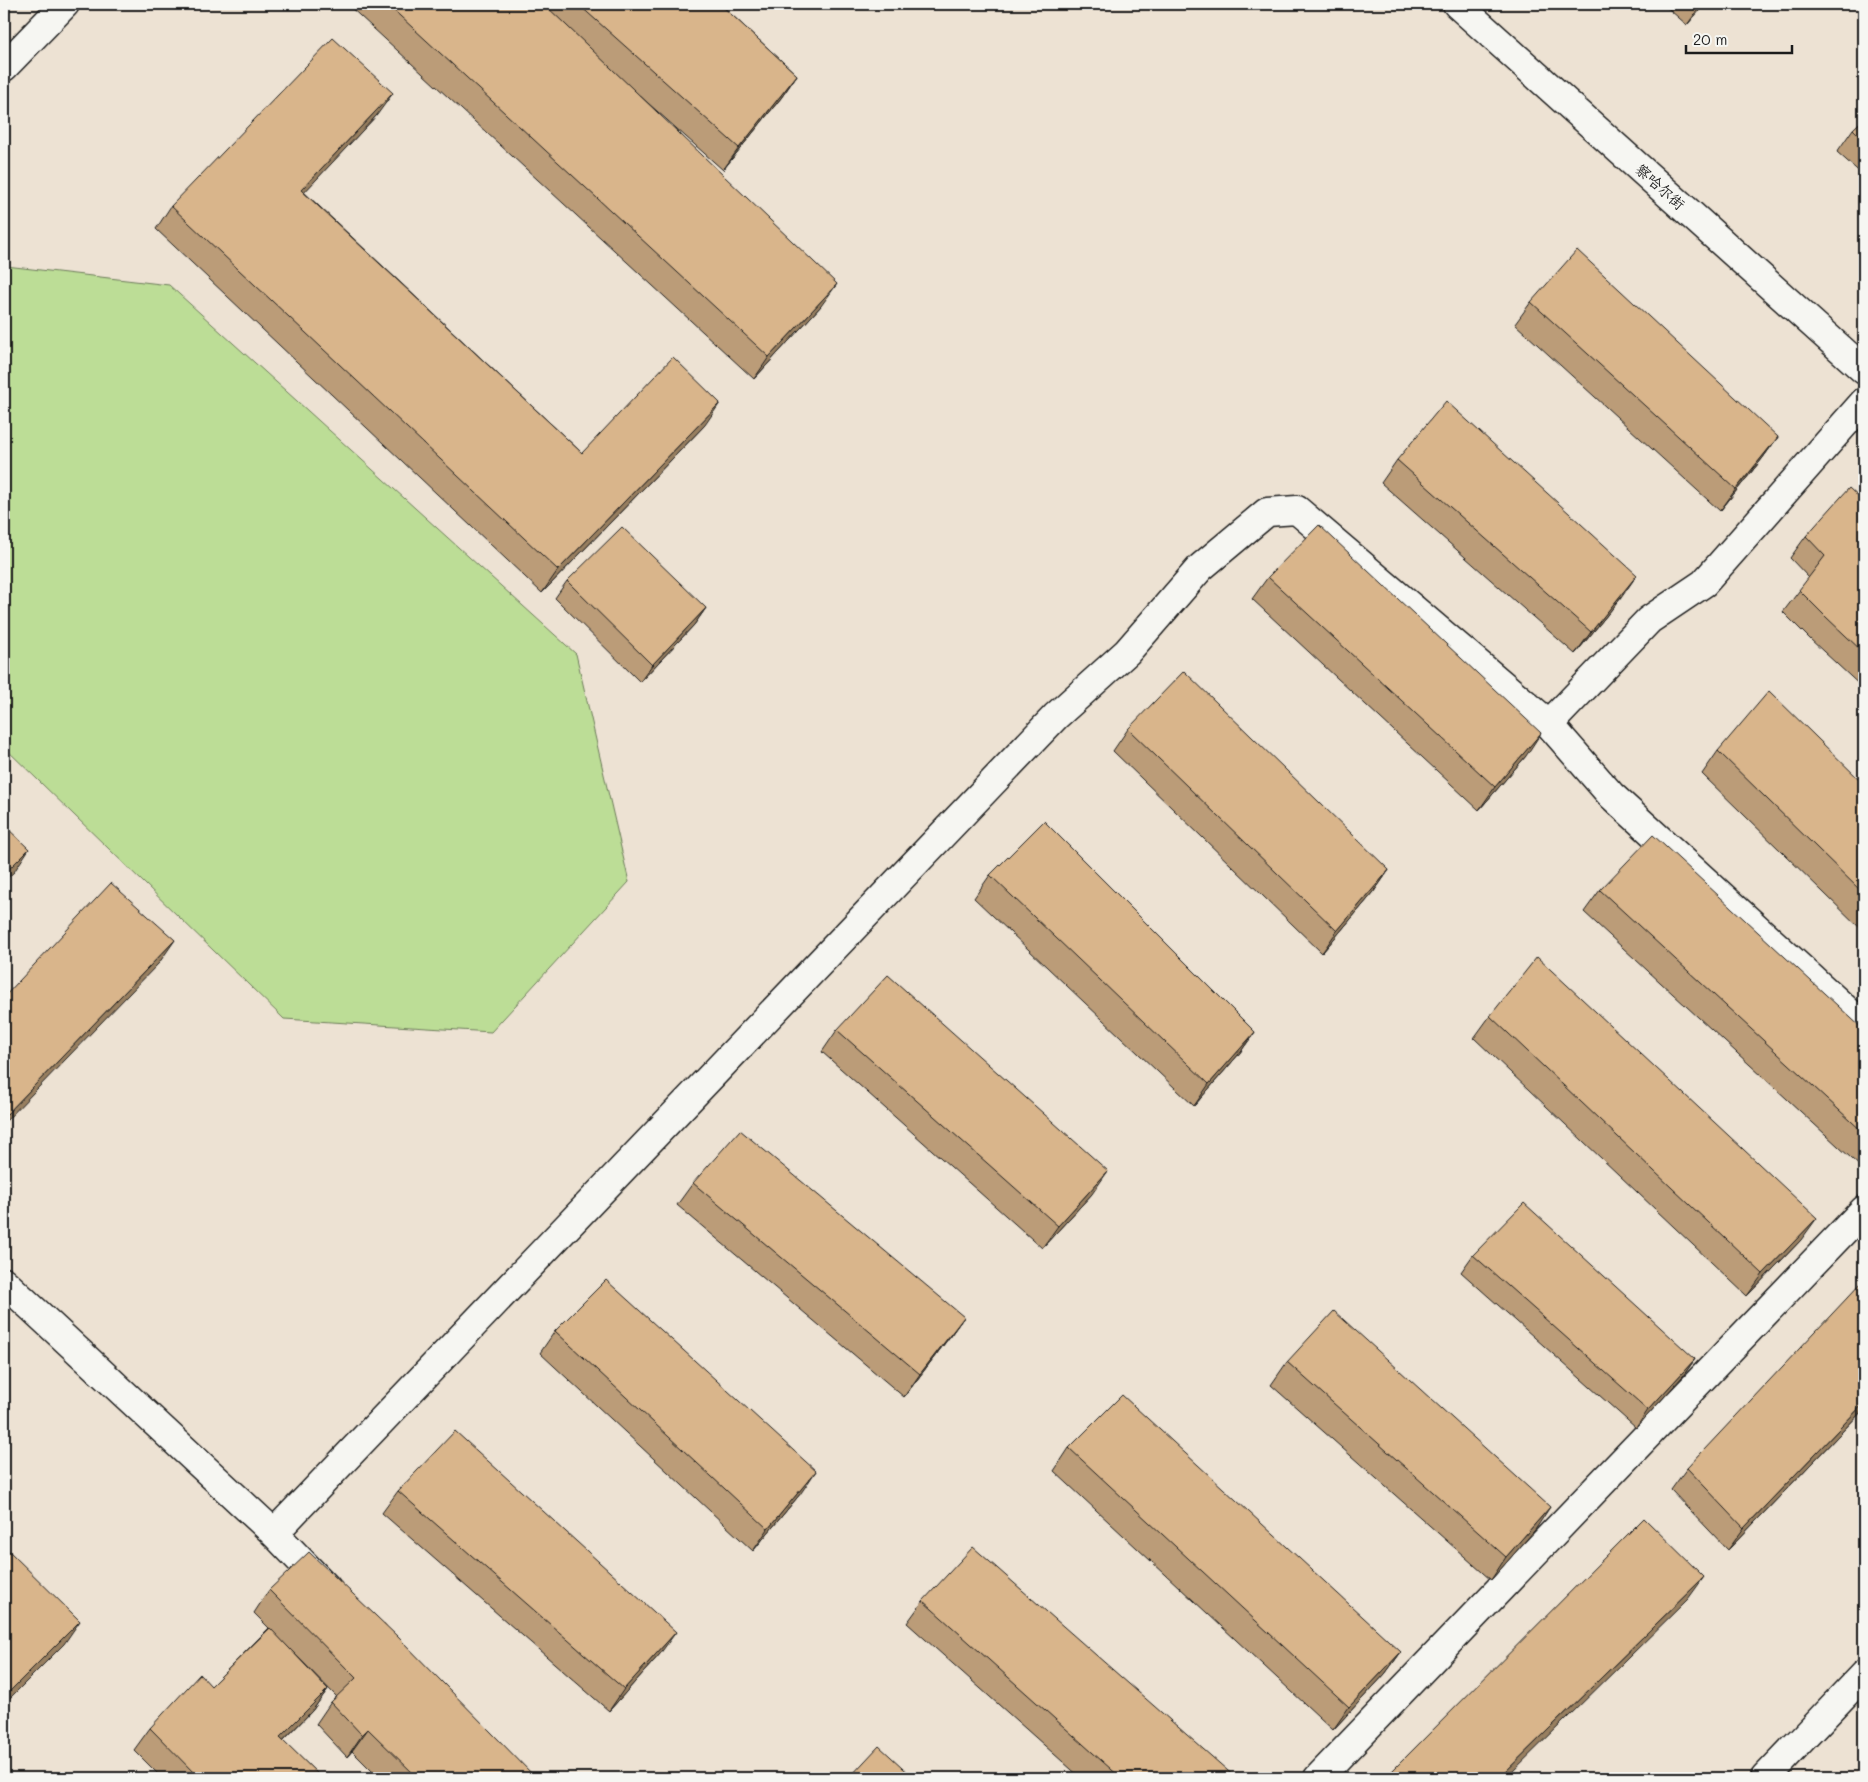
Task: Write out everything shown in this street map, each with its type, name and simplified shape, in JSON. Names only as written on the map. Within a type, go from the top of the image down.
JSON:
[{"type":"street","points":[[4,68],[65,4]]},
{"type":"street","name":"察哈尔街","points":[[1457,4],[1864,370]]},
{"type":"street","points":[[1550,724],[1649,620],[1704,583],[1864,402]]},
{"type":"street","points":[[274,1533],[1056,716],[1127,652],[1200,568],[1267,512],[1297,510],[1550,724],[1611,795],[1864,1026]]},
{"type":"street","points":[[1318,1778],[1864,1210]]},
{"type":"street","points":[[4,1282],[274,1533],[342,1603]]},
{"type":"street","points":[[1765,1778],[1864,1674]]},
{"type":"green space","points":[[6,266],[169,285],[576,654],[629,882],[491,1032],[284,1019],[4,747],[4,268]]},
{"type":"building","points":[[387,4],[544,4],[837,284],[769,357]]},
{"type":"building","points":[[578,4],[720,4],[797,75],[739,148]]},
{"type":"building","points":[[333,38],[393,93],[301,190],[582,453],[673,357],[720,403],[558,570],[171,206]]},
{"type":"building","points":[[1864,119],[1864,140],[1853,129]]},
{"type":"building","points":[[1577,250],[1778,437],[1736,489],[1531,302]]},
{"type":"building","points":[[1446,401],[1637,575],[1591,632],[1397,460]]},
{"type":"building","points":[[1849,488],[1864,502],[1864,653],[1799,590],[1825,556],[1806,536]]},
{"type":"building","points":[[1319,525],[1541,733],[1495,787],[1268,577]]},
{"type":"building","points":[[622,527],[706,608],[652,665],[567,581]]},
{"type":"building","points":[[1184,671],[1389,870],[1337,931],[1128,729]]},
{"type":"building","points":[[1769,691],[1864,784],[1864,894],[1718,751]]},
{"type":"building","points":[[1044,821],[1255,1032],[1209,1084],[990,875]]},
{"type":"building","points":[[4,825],[29,849],[4,874]]},
{"type":"building","points":[[1653,835],[1864,1030],[1864,1133],[1600,890]]},
{"type":"building","points":[[111,883],[175,940],[4,1117],[4,997]]},
{"type":"building","points":[[1537,957],[1817,1218],[1763,1274],[1490,1016]]},
{"type":"building","points":[[888,975],[1108,1171],[1058,1226],[837,1030]]},
{"type":"building","points":[[740,1130],[964,1317],[920,1374],[693,1183]]},
{"type":"building","points":[[1524,1203],[1695,1359],[1648,1410],[1473,1255]]},
{"type":"building","points":[[606,1280],[816,1471],[768,1529],[555,1331]]},
{"type":"building","points":[[1864,1280],[1864,1403],[1744,1528],[1687,1468]]},
{"type":"building","points":[[1334,1311],[1550,1507],[1506,1557],[1287,1362]]},
{"type":"building","points":[[1122,1395],[1401,1652],[1349,1707],[1069,1448]]},
{"type":"building","points":[[455,1431],[676,1632],[624,1689],[398,1491]]},
{"type":"building","points":[[1644,1518],[1704,1577],[1499,1778],[1385,1778]]},
{"type":"building","points":[[4,1546],[80,1621],[4,1697]]},
{"type":"building","points":[[973,1547],[1236,1778],[1121,1778],[923,1601]]},
{"type":"building","points":[[309,1552],[398,1637],[536,1778],[418,1778],[368,1729],[362,1735],[331,1702],[356,1678],[269,1590]]},
{"type":"building","points":[[270,1628],[328,1689],[280,1737],[322,1778],[199,1778],[150,1728],[200,1674],[211,1686]]},
{"type":"building","points":[[879,1746],[914,1778],[849,1778]]}]
